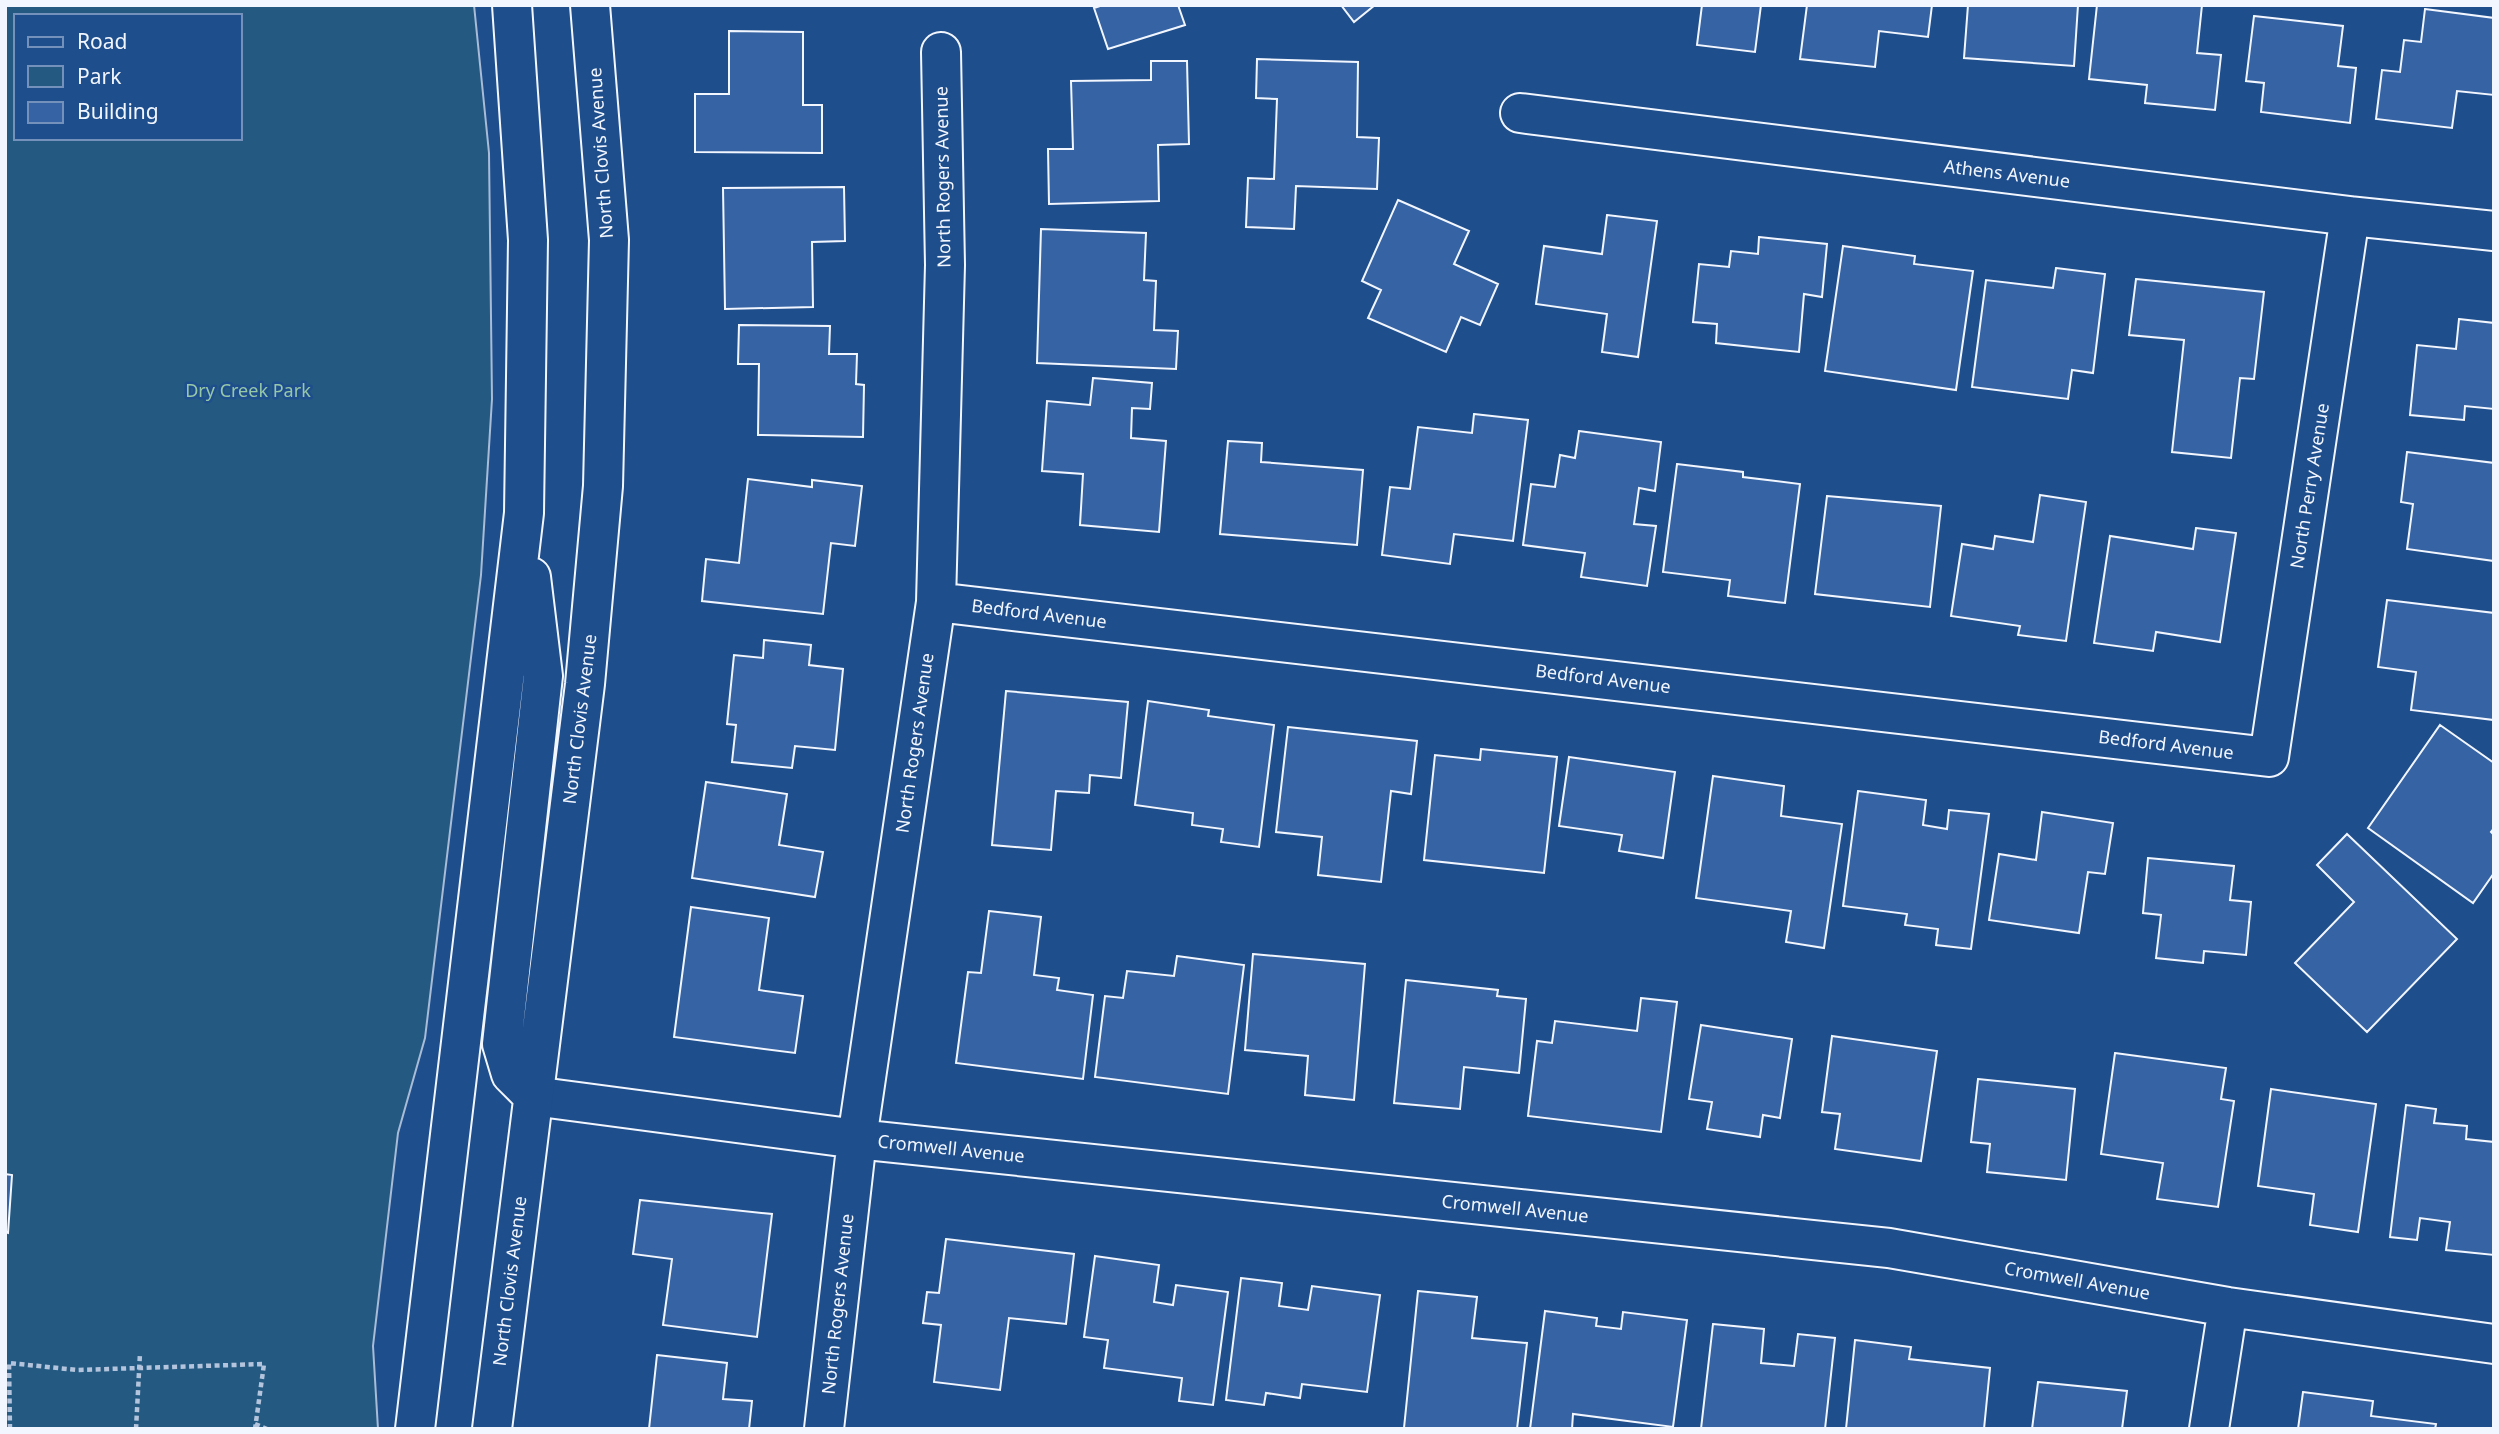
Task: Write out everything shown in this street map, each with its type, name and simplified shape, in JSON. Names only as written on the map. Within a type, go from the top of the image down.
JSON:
[{"type":"street","points":[[415,1429],[524,513],[528,240],[512,5]]},
{"type":"street","name":"North Clovis Avenue","points":[[492,1429],[585,684],[603,486],[608,240],[590,5]]},
{"type":"street","name":"North Rogers Avenue","points":[[824,1429],[857,1139],[936,602],[945,265],[941,52]]},
{"type":"street","name":"Athens Avenue","points":[[1520,113],[2350,216],[2494,231]]},
{"type":"street","name":"North Perry Avenue","points":[[2269,757],[2350,216]]},
{"type":"street","points":[[524,513],[542,676],[502,1044],[511,1074],[533,1096]]},
{"type":"street","name":"Bedford Avenue","points":[[936,602],[2269,757]]},
{"type":"street","name":"Cromwell Avenue","points":[[533,1096],[857,1139],[1889,1248],[2228,1307],[2494,1344]]},
{"type":"street","points":[[2209,1429],[2228,1307]]},
{"type":"path","points":[[136,1429],[140,1353]]},
{"type":"path","points":[[10,1429],[7,1364],[78,1370],[264,1364],[255,1426],[267,1429]]},
{"type":"green space","name":"Dry Creek Park","points":[[5,5],[474,5],[489,153],[492,399],[481,575],[425,1038],[398,1133],[373,1346],[378,1429],[5,1429]]},
{"type":"building","points":[[1103,5],[1178,5],[1185,25],[1108,49],[1094,8]]},
{"type":"building","points":[[1341,5],[1375,5],[1354,22]]},
{"type":"building","points":[[1702,5],[1761,5],[1755,52],[1697,45]]},
{"type":"building","points":[[1807,5],[1932,5],[1928,37],[1879,31],[1875,67],[1800,59]]},
{"type":"building","points":[[1968,5],[2078,5],[2074,66],[1964,58]]},
{"type":"building","points":[[2097,5],[2202,5],[2197,53],[2221,55],[2215,110],[2145,103],[2147,85],[2089,79]]},
{"type":"building","points":[[2425,9],[2494,18],[2494,95],[2457,91],[2452,128],[2376,119],[2382,70],[2400,72],[2404,40],[2421,42]]},
{"type":"building","points":[[2254,16],[2343,26],[2338,66],[2356,68],[2350,123],[2261,112],[2264,83],[2246,81]]},
{"type":"building","points":[[729,31],[803,32],[803,105],[822,105],[822,153],[695,152],[695,94],[729,94]]},
{"type":"building","points":[[1257,59],[1358,62],[1357,137],[1379,138],[1377,189],[1296,186],[1294,229],[1246,227],[1248,178],[1274,179],[1277,99],[1256,98]]},
{"type":"building","points":[[1151,61],[1187,61],[1189,144],[1158,145],[1159,201],[1049,204],[1048,149],[1073,149],[1071,81],[1151,80]]},
{"type":"building","points":[[844,187],[845,241],[812,242],[813,307],[725,309],[723,188]]},
{"type":"building","points":[[1398,200],[1469,231],[1454,264],[1498,284],[1480,325],[1461,317],[1446,352],[1368,318],[1381,290],[1362,281]]},
{"type":"building","points":[[1607,215],[1657,221],[1638,357],[1602,352],[1607,314],[1536,304],[1544,246],[1602,254]]},
{"type":"building","points":[[1041,229],[1146,233],[1144,280],[1156,281],[1154,330],[1178,331],[1176,369],[1037,363]]},
{"type":"building","points":[[1759,237],[1827,244],[1822,297],[1804,294],[1799,352],[1716,343],[1717,324],[1693,322],[1699,264],[1729,267],[1731,251],[1758,254]]},
{"type":"building","points":[[1843,246],[1915,256],[1914,264],[1973,271],[1956,390],[1825,371]]},
{"type":"building","points":[[2056,268],[2105,274],[2093,373],[2072,370],[2068,399],[1972,387],[1986,280],[2053,288]]},
{"type":"building","points":[[2136,279],[2264,292],[2254,379],[2240,378],[2231,458],[2172,452],[2184,340],[2129,335]]},
{"type":"building","points":[[2459,319],[2494,323],[2494,409],[2465,406],[2464,420],[2410,415],[2417,345],[2456,349]]},
{"type":"building","points":[[739,325],[830,326],[829,354],[857,354],[856,384],[864,385],[863,437],[758,435],[759,364],[738,364]]},
{"type":"building","points":[[1093,378],[1152,383],[1150,409],[1132,408],[1131,438],[1166,441],[1159,532],[1080,525],[1083,474],[1042,471],[1047,401],[1090,405]]},
{"type":"building","points":[[1474,414],[1528,420],[1513,541],[1454,534],[1450,564],[1382,555],[1390,487],[1410,489],[1418,427],[1472,433]]},
{"type":"building","points":[[1579,431],[1661,442],[1655,491],[1639,488],[1634,524],[1656,526],[1647,586],[1581,577],[1585,553],[1523,545],[1531,484],[1555,487],[1560,455],[1575,458]]},
{"type":"building","points":[[1228,441],[1262,443],[1261,462],[1363,470],[1357,545],[1220,534]]},
{"type":"building","points":[[2407,452],[2494,463],[2494,561],[2407,549],[2413,504],[2401,502]]},
{"type":"building","points":[[1677,464],[1743,472],[1743,477],[1800,484],[1785,603],[1728,596],[1730,580],[1663,572]]},
{"type":"building","points":[[748,479],[812,487],[812,480],[862,486],[855,546],[831,543],[823,614],[702,601],[706,559],[739,563]]},
{"type":"building","points":[[2040,495],[2086,502],[2066,641],[2018,635],[2020,626],[1951,616],[1962,544],[1993,549],[1995,536],[2033,542]]},
{"type":"building","points":[[1827,496],[1941,506],[1930,607],[1815,594]]},
{"type":"building","points":[[2196,528],[2236,533],[2220,642],[2156,632],[2153,651],[2094,643],[2110,536],[2193,549]]},
{"type":"building","points":[[2387,600],[2494,613],[2494,720],[2411,710],[2416,672],[2378,667]]},
{"type":"building","points":[[764,640],[811,645],[809,665],[843,669],[835,750],[795,746],[792,768],[732,762],[736,725],[727,724],[734,655],[763,658]]},
{"type":"building","points":[[1006,691],[1128,702],[1121,778],[1090,775],[1089,793],[1056,791],[1051,850],[992,845]]},
{"type":"building","points":[[1148,701],[1209,710],[1208,716],[1274,725],[1259,847],[1221,842],[1223,829],[1192,825],[1193,813],[1135,805]]},
{"type":"building","points":[[2440,725],[2494,763],[2494,828],[2491,832],[2494,835],[2494,873],[2473,903],[2368,828]]},
{"type":"building","points":[[1288,727],[1417,741],[1411,794],[1391,791],[1381,882],[1318,875],[1322,837],[1276,832]]},
{"type":"building","points":[[1481,749],[1557,757],[1544,873],[1424,860],[1435,755],[1480,760]]},
{"type":"building","points":[[1569,757],[1675,772],[1663,858],[1619,851],[1622,835],[1559,826]]},
{"type":"building","points":[[1713,776],[1784,786],[1781,816],[1842,824],[1824,948],[1786,942],[1791,911],[1696,898]]},
{"type":"building","points":[[706,782],[787,794],[779,845],[823,852],[815,897],[692,878]]},
{"type":"building","points":[[1858,791],[1926,800],[1923,825],[1947,829],[1949,810],[1989,814],[1971,949],[1936,945],[1938,929],[1905,925],[1907,914],[1843,906]]},
{"type":"building","points":[[2042,812],[2113,823],[2105,874],[2088,872],[2079,933],[1989,920],[1999,854],[2036,860]]},
{"type":"building","points":[[2347,834],[2457,939],[2367,1032],[2295,963],[2354,902],[2317,865]]},
{"type":"building","points":[[2148,858],[2234,866],[2230,900],[2251,902],[2246,955],[2204,951],[2203,963],[2156,958],[2161,915],[2143,913]]},
{"type":"building","points":[[691,907],[769,918],[759,990],[803,996],[795,1053],[674,1037]]},
{"type":"building","points":[[989,911],[1041,917],[1034,975],[1059,978],[1057,990],[1093,995],[1083,1079],[956,1063],[968,972],[981,973]]},
{"type":"building","points":[[1253,954],[1365,964],[1354,1100],[1305,1095],[1308,1056],[1245,1050]]},
{"type":"building","points":[[1177,956],[1244,965],[1228,1094],[1095,1077],[1105,996],[1123,998],[1127,971],[1174,976]]},
{"type":"building","points":[[1406,980],[1498,990],[1497,996],[1526,999],[1519,1073],[1464,1067],[1460,1109],[1394,1103]]},
{"type":"building","points":[[1641,998],[1677,1002],[1661,1132],[1528,1116],[1537,1041],[1552,1043],[1555,1021],[1637,1031]]},
{"type":"building","points":[[1701,1025],[1792,1039],[1780,1118],[1763,1115],[1760,1137],[1707,1129],[1712,1102],[1689,1099]]},
{"type":"building","points":[[1832,1036],[1937,1051],[1921,1161],[1835,1149],[1840,1114],[1822,1112]]},
{"type":"building","points":[[2115,1053],[2226,1068],[2221,1099],[2234,1101],[2218,1207],[2157,1199],[2163,1163],[2101,1154]]},
{"type":"building","points":[[1978,1079],[2075,1089],[2066,1180],[1987,1172],[1990,1144],[1971,1142]]},
{"type":"building","points":[[2271,1089],[2376,1104],[2358,1232],[2310,1225],[2314,1194],[2258,1186]]},
{"type":"building","points":[[2406,1105],[2436,1109],[2434,1123],[2467,1126],[2466,1139],[2494,1142],[2494,1255],[2446,1250],[2450,1222],[2420,1218],[2417,1240],[2390,1237]]},
{"type":"building","points":[[5,1174],[12,1175],[8,1233],[5,1232]]},
{"type":"building","points":[[640,1200],[772,1214],[757,1337],[663,1325],[672,1259],[633,1254]]},
{"type":"building","points":[[946,1239],[1074,1254],[1066,1324],[1009,1318],[1000,1390],[934,1382],[941,1325],[923,1323],[927,1292],[939,1293]]},
{"type":"building","points":[[1095,1256],[1159,1265],[1154,1302],[1173,1305],[1176,1285],[1228,1292],[1213,1405],[1179,1401],[1182,1378],[1104,1368],[1108,1340],[1084,1337]]},
{"type":"building","points":[[1241,1278],[1282,1283],[1279,1306],[1308,1310],[1312,1286],[1380,1295],[1367,1392],[1302,1384],[1300,1398],[1266,1393],[1264,1405],[1226,1400]]},
{"type":"building","points":[[1418,1291],[1477,1297],[1472,1338],[1527,1343],[1517,1429],[1404,1428]]},
{"type":"building","points":[[1545,1311],[1597,1318],[1596,1326],[1621,1329],[1623,1312],[1687,1320],[1673,1427],[1573,1414],[1572,1429],[1530,1429]]},
{"type":"building","points":[[1713,1324],[1764,1329],[1761,1363],[1794,1366],[1798,1334],[1835,1338],[1825,1429],[1701,1429]]},
{"type":"building","points":[[1855,1340],[1911,1347],[1909,1359],[1990,1368],[1984,1429],[1846,1429]]},
{"type":"building","points":[[657,1355],[727,1363],[723,1399],[752,1401],[749,1429],[649,1429]]},
{"type":"building","points":[[2038,1382],[2127,1391],[2122,1429],[2032,1429]]},
{"type":"building","points":[[2303,1392],[2373,1401],[2371,1416],[2436,1424],[2435,1429],[2298,1429]]}]
